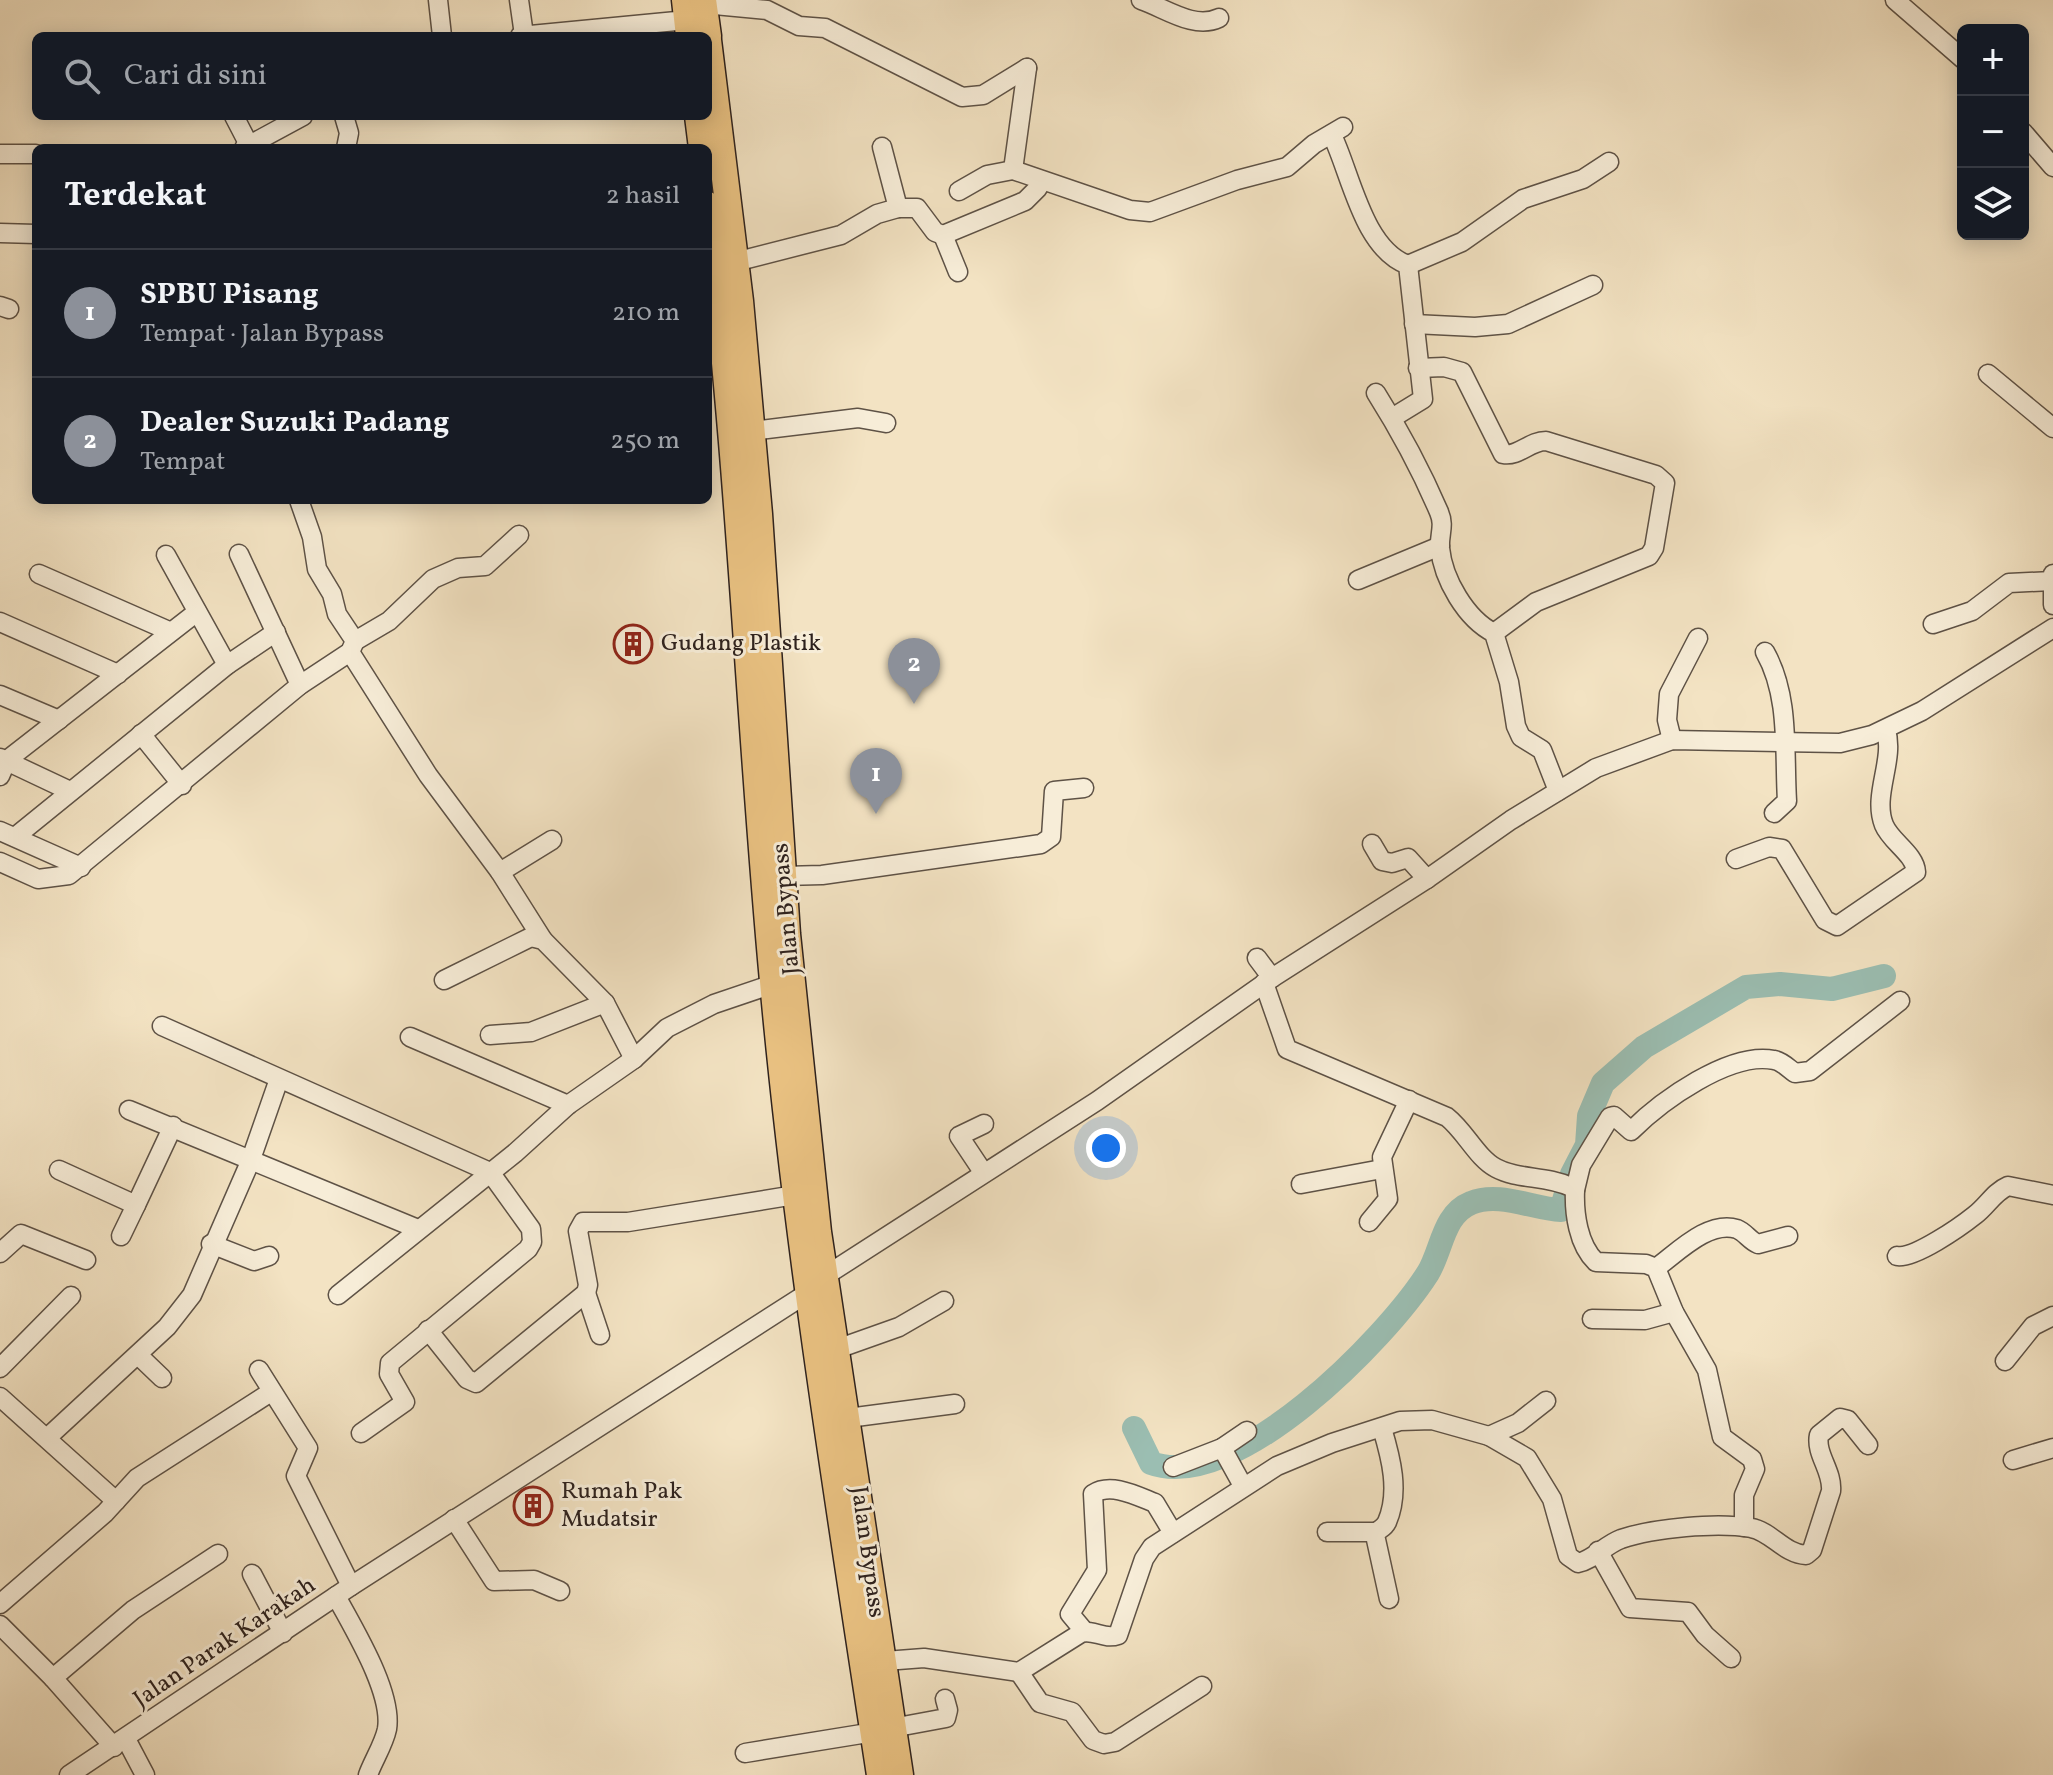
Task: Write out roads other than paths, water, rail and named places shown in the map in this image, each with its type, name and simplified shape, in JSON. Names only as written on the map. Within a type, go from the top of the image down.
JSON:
[{"type":"highway","name":"Jalan Bypass","points":[[712,111],[735,262],[773,984],[795,1195],[816,1285],[837,1349],[870,1586],[885,1661],[883,1730],[900,1775]]},
{"type":"highway","points":[[698,120],[702,144]]},
{"type":"highway","points":[[712,230],[746,445]]},
{"type":"highway","name":"Jalan Bypass","points":[[746,445],[816,1285]]},
{"type":"highway","points":[[816,1285],[883,1730],[880,1775]]},
{"type":"street","points":[[438,0],[442,32]]},
{"type":"street","points":[[519,0],[522,32]]},
{"type":"street","points":[[1141,0],[1194,20],[1205,22],[1219,18]]},
{"type":"street","points":[[1895,0],[1957,54]]},
{"type":"street","points":[[563,32],[767,10],[795,24],[825,28],[962,97],[983,95],[1027,68],[1013,170]]},
{"type":"street","points":[[236,120],[246,144]]},
{"type":"street","points":[[251,144],[296,120]]},
{"type":"street","points":[[345,120],[349,133],[347,144]]},
{"type":"street","points":[[959,191],[987,175],[1013,170],[1130,210],[1150,212],[1237,180],[1287,167],[1314,144],[1338,131],[1362,216],[1397,261],[1408,265],[1462,242],[1523,199],[1583,179],[1609,162]]},
{"type":"street","points":[[2029,139],[2053,167]]},
{"type":"street","points":[[882,147],[898,208]]},
{"type":"street","points":[[0,154],[32,154]]},
{"type":"street","points":[[735,262],[841,235],[872,215],[898,208],[917,208],[935,232],[943,235],[1025,201],[1038,188]]},
{"type":"street","points":[[0,233],[32,234]]},
{"type":"street","points":[[943,235],[958,272]]},
{"type":"street","points":[[1392,418],[1422,402],[1408,265]]},
{"type":"street","points":[[1414,324],[1475,327],[1508,324],[1593,285]]},
{"type":"street","points":[[1418,368],[1444,367],[1462,372],[1506,456],[1536,442],[1546,441],[1656,475],[1665,483],[1654,548],[1649,556],[1536,602],[1494,633]]},
{"type":"street","points":[[1988,374],[2053,428]]},
{"type":"street","points":[[1376,393],[1417,460],[1441,516],[1444,527],[1440,546],[1452,588],[1479,625],[1494,633],[1509,682],[1516,726],[1521,737],[1542,750],[1558,791]]},
{"type":"street","points":[[746,445],[858,418],[886,423]]},
{"type":"street","points":[[300,504],[312,537],[317,569],[332,594],[337,614],[352,646],[428,775],[500,872],[543,940],[605,1003],[634,1059]]},
{"type":"street","points":[[0,862],[48,880],[69,875],[300,685],[389,621],[433,579],[458,568],[485,566],[519,535]]},
{"type":"street","points":[[1358,580],[1440,546]]},
{"type":"street","points":[[239,554],[300,685]]},
{"type":"street","points":[[166,555],[227,665]]},
{"type":"street","points":[[39,574],[169,631]]},
{"type":"street","points":[[1933,624],[1972,611],[2009,583],[2052,578],[2053,605]]},
{"type":"street","points":[[2,765],[197,612]]},
{"type":"street","points":[[0,622],[118,674]]},
{"type":"street","points":[[1698,638],[1669,694],[1667,720],[1672,740],[1840,743],[1886,730],[1922,711],[2053,628]]},
{"type":"street","points":[[7,834],[70,791],[227,665],[276,632]]},
{"type":"street","points":[[1765,652],[1779,679],[1784,741],[1787,801],[1774,813]]},
{"type":"street","points":[[0,695],[59,720]]},
{"type":"street","points":[[1736,859],[1769,847],[1782,849],[1825,920],[1837,926],[1916,872],[1912,861],[1884,824],[1882,801],[1889,756],[1886,730]]},
{"type":"street","points":[[141,734],[182,785]]},
{"type":"street","name":"Jalan Parak Karakah","points":[[69,1775],[983,1172],[1097,1101],[1268,981],[1558,791],[1596,768],[1672,740]]},
{"type":"street","points":[[2,765],[70,791]]},
{"type":"street","points":[[783,876],[822,875],[1041,844],[1051,837],[1054,791],[1084,788]]},
{"type":"street","points":[[7,834],[81,867]]},
{"type":"street","points":[[500,872],[552,840]]},
{"type":"street","points":[[1372,844],[1382,861],[1392,863],[1408,858],[1427,879]]},
{"type":"street","points":[[444,980],[531,937],[543,940]]},
{"type":"street","points":[[1257,958],[1268,981],[1287,1049],[1447,1117],[1464,1131],[1492,1166],[1507,1173],[1541,1176],[1571,1187]]},
{"type":"street","points":[[338,1295],[568,1105],[634,1059],[667,1028],[691,1014],[773,984]]},
{"type":"street","points":[[1744,1527],[1744,1495],[1755,1469],[1752,1459],[1722,1437],[1707,1370],[1674,1312],[1656,1268],[1646,1264],[1596,1262],[1579,1229],[1571,1187],[1610,1117],[1614,1116],[1631,1131],[1649,1113],[1728,1064],[1748,1058],[1777,1060],[1795,1073],[1810,1071],[1900,1001]]},
{"type":"street","points":[[490,1035],[531,1032],[605,1003]]},
{"type":"street","points":[[162,1026],[490,1172],[531,1229],[532,1242],[390,1363],[389,1374],[404,1397],[403,1405],[361,1433]]},
{"type":"street","points":[[410,1037],[568,1105]]},
{"type":"street","points":[[48,1437],[167,1327],[192,1295],[211,1244],[250,1162],[279,1079]]},
{"type":"street","points":[[1369,1222],[1388,1199],[1382,1157],[1409,1100]]},
{"type":"street","points":[[129,1110],[418,1229]]},
{"type":"street","points":[[983,1172],[959,1136],[984,1124]]},
{"type":"street","points":[[121,1236],[173,1126]]},
{"type":"street","points":[[1301,1184],[1382,1169]]},
{"type":"street","points":[[59,1170],[136,1205]]},
{"type":"street","points":[[1897,1256],[1909,1256],[1945,1234],[1976,1214],[2008,1186],[2053,1195]]},
{"type":"street","points":[[600,1335],[586,1293],[588,1285],[578,1231],[583,1222],[628,1222],[795,1195]]},
{"type":"street","points":[[1656,1268],[1697,1237],[1710,1232],[1738,1229],[1758,1244],[1788,1236]]},
{"type":"street","points":[[0,1253],[21,1234],[86,1260]]},
{"type":"street","points":[[211,1244],[254,1261],[269,1256]]},
{"type":"street","points":[[428,1330],[467,1379],[476,1383],[586,1293]]},
{"type":"street","points":[[0,1368],[71,1296]]},
{"type":"street","points":[[837,1349],[899,1327],[944,1301]]},
{"type":"street","points":[[1592,1319],[1645,1320],[1674,1312]]},
{"type":"street","points":[[2005,1361],[2033,1326],[2053,1316]]},
{"type":"street","points":[[138,1355],[162,1378]]},
{"type":"street","points":[[259,1370],[308,1448],[296,1476],[344,1591],[386,1708],[387,1729],[368,1775]]},
{"type":"street","points":[[0,1604],[116,1501],[137,1478],[271,1392]]},
{"type":"street","points":[[0,1397],[116,1501]]},
{"type":"street","points":[[1489,1436],[1518,1423],[1546,1401]]},
{"type":"street","points":[[848,1418],[955,1404]]},
{"type":"street","points":[[1173,1533],[1155,1503],[1116,1490],[1103,1489],[1093,1494],[1097,1570],[1070,1614],[1085,1632],[1109,1638],[1118,1635],[1144,1559],[1152,1547],[1173,1533],[1243,1486],[1277,1466],[1332,1443],[1400,1421],[1432,1420],[1489,1436],[1511,1446],[1540,1475],[1552,1499],[1571,1562],[1585,1562],[1619,1540],[1655,1531],[1744,1527],[1756,1528],[1788,1550],[1806,1555],[1812,1550],[1831,1491],[1832,1481],[1817,1442],[1819,1435],[1840,1418],[1848,1420],[1868,1445]]},
{"type":"street","points":[[1327,1532],[1376,1532],[1387,1522],[1393,1496],[1392,1470],[1382,1428]]},
{"type":"street","points":[[1173,1467],[1225,1452],[1247,1431]]},
{"type":"street","points":[[2013,1460],[2053,1448]]},
{"type":"street","points":[[1225,1452],[1243,1486]]},
{"type":"street","points":[[454,1519],[494,1581],[534,1580],[560,1591]]},
{"type":"street","points":[[1376,1532],[1389,1599]]},
{"type":"street","points":[[1598,1551],[1630,1608],[1688,1612],[1705,1635],[1731,1658]]},
{"type":"street","points":[[53,1678],[133,1610],[218,1554]]},
{"type":"street","points":[[252,1574],[283,1633]]},
{"type":"street","points":[[0,1625],[120,1743],[145,1775]]},
{"type":"street","points":[[885,1661],[924,1658],[1019,1672],[1085,1632]]},
{"type":"street","points":[[1019,1672],[1040,1703],[1072,1712],[1093,1740],[1104,1744],[1115,1742],[1202,1686]]},
{"type":"street","points":[[745,1753],[946,1718],[948,1710],[945,1699]]},
{"type":"waterway","points":[[1134,1428],[1151,1463],[1185,1466],[1224,1456],[1264,1434],[1305,1404],[1379,1335],[1428,1273],[1449,1224],[1462,1208],[1493,1199],[1561,1210],[1572,1174],[1587,1145],[1589,1116],[1603,1083],[1644,1047],[1746,987],[1780,984],[1832,989],[1884,976]]},
{"type":"place","name":"Gudang Plastik","points":[[633,644]]},
{"type":"place","name":"Dealer Suzuki Padang","points":[[914,704]]},
{"type":"place","name":"SPBU Pisang","points":[[876,814]]},
{"type":"place","name":"Rumah Pak Mudatsir","points":[[533,1506]]}]
